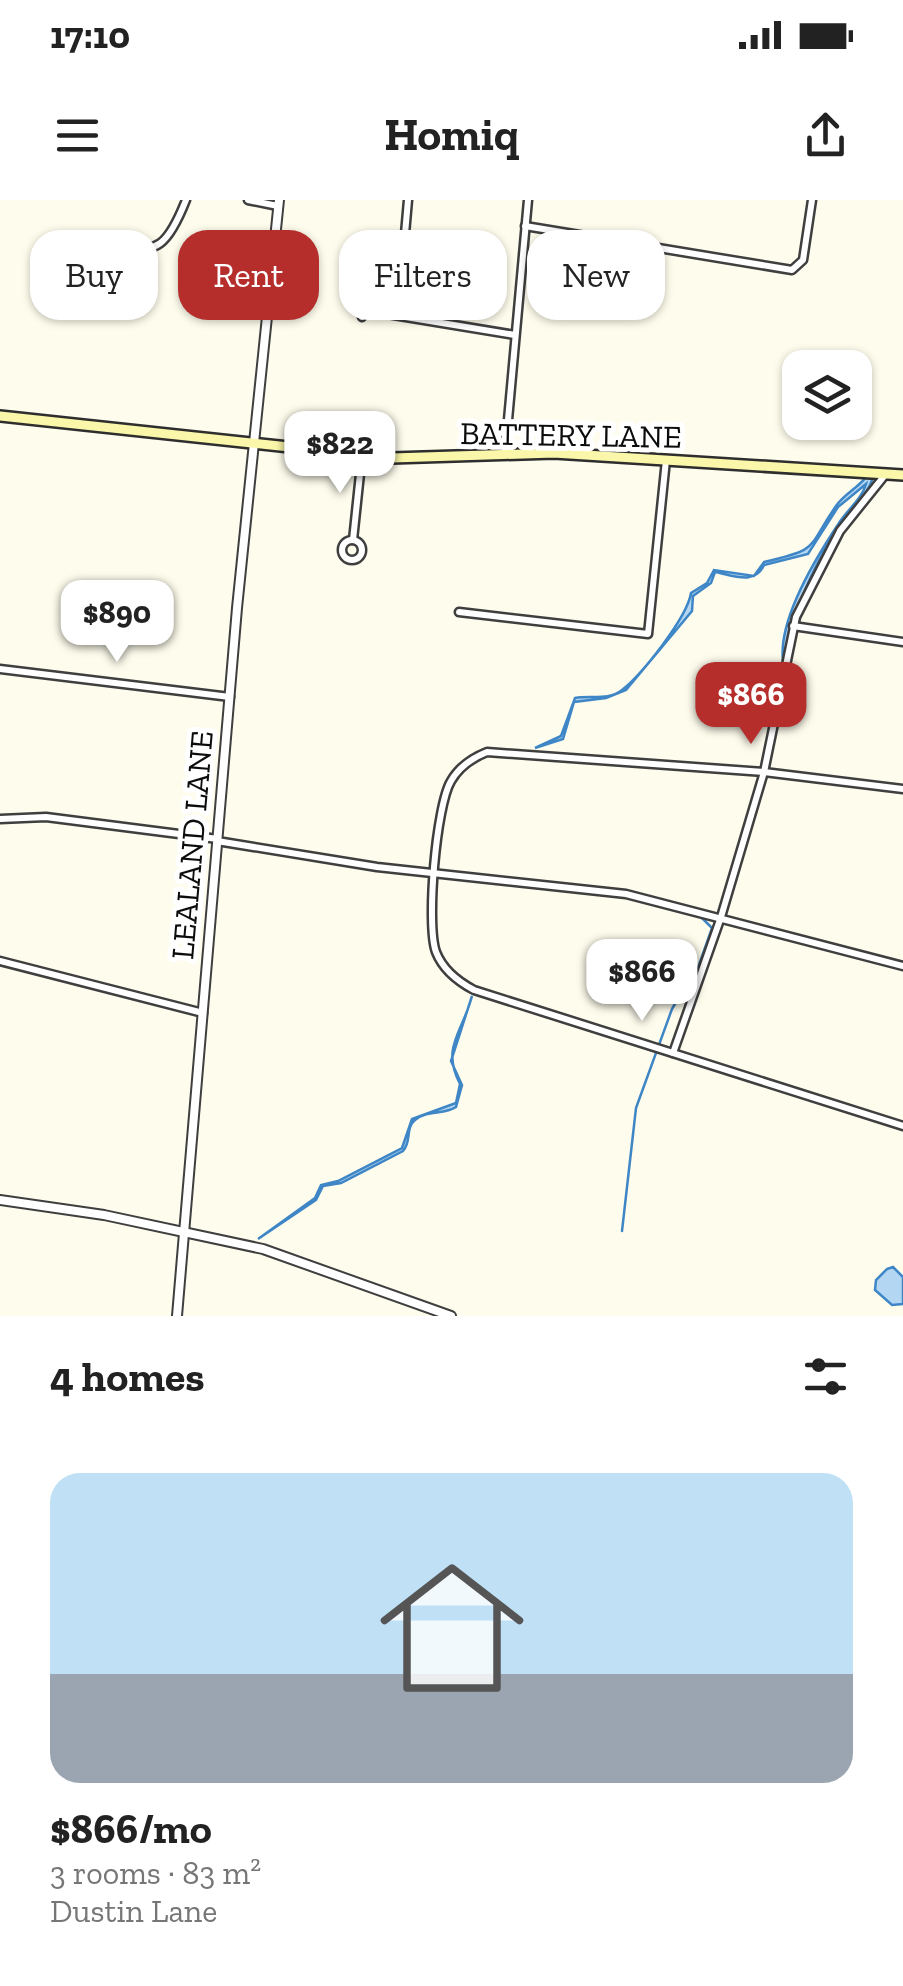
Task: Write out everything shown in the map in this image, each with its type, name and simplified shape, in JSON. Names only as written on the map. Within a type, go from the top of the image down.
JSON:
[{"type":"main road","name":"BATTERY LANE","points":[[0,416],[430,460],[505,454],[903,475]]},
{"type":"street","points":[[158,245],[174,229],[186,200]]},
{"type":"street","points":[[248,200],[279,203]]},
{"type":"street","points":[[405,230],[408,200]]},
{"type":"street","points":[[505,454],[528,200]]},
{"type":"street","points":[[525,226],[796,270],[803,260],[812,200]]},
{"type":"street","name":"LEALAND LANE","points":[[178,1316],[217,840],[279,203]]},
{"type":"street","points":[[421,320],[514,336]]},
{"type":"street","points":[[354,540],[362,455]]},
{"type":"street","points":[[458,612],[648,634],[666,460]]},
{"type":"street","points":[[673,1053],[721,918],[764,772],[793,626],[840,531],[886,474]]},
{"type":"street","points":[[793,626],[903,642]]},
{"type":"street","points":[[0,668],[230,697]]},
{"type":"street","points":[[903,789],[764,772],[487,752],[462,767],[447,789],[436,874],[433,940],[440,960],[454,978],[490,996],[903,1126]]},
{"type":"street","points":[[0,818],[46,817],[436,874],[626,894],[903,966]]},
{"type":"street","points":[[0,961],[204,1012]]},
{"type":"street","points":[[0,1200],[185,1230],[301,1260],[450,1316]]},
{"type":"water","points":[[866,477],[873,477],[837,529],[811,577],[797,609],[783,661],[786,627],[800,590],[829,538],[866,484],[838,507],[808,554],[764,565],[754,576],[764,562],[804,550],[839,502]]},
{"type":"water","points":[[714,570],[753,576],[742,578],[715,572],[711,583],[693,596],[692,611],[653,658],[673,630],[691,593],[707,583]]},
{"type":"water","points":[[651,660],[626,690],[606,698],[574,702],[563,739],[535,748],[561,736],[575,698],[611,695],[622,690]]},
{"type":"water","points":[[467,1010],[453,1056],[455,1040]]},
{"type":"water","points":[[454,1067],[462,1085],[456,1107],[415,1120],[403,1151],[341,1183],[323,1186],[316,1200],[258,1239],[315,1198],[321,1185],[338,1181],[402,1148],[412,1119],[456,1103],[460,1084]]},
{"type":"water","points":[[893,1267],[903,1277],[903,1304],[892,1305],[875,1290],[876,1280]]},
{"type":"waterway","points":[[622,1231],[636,1108],[672,1009],[679,997],[689,993],[712,928],[702,918]]}]
